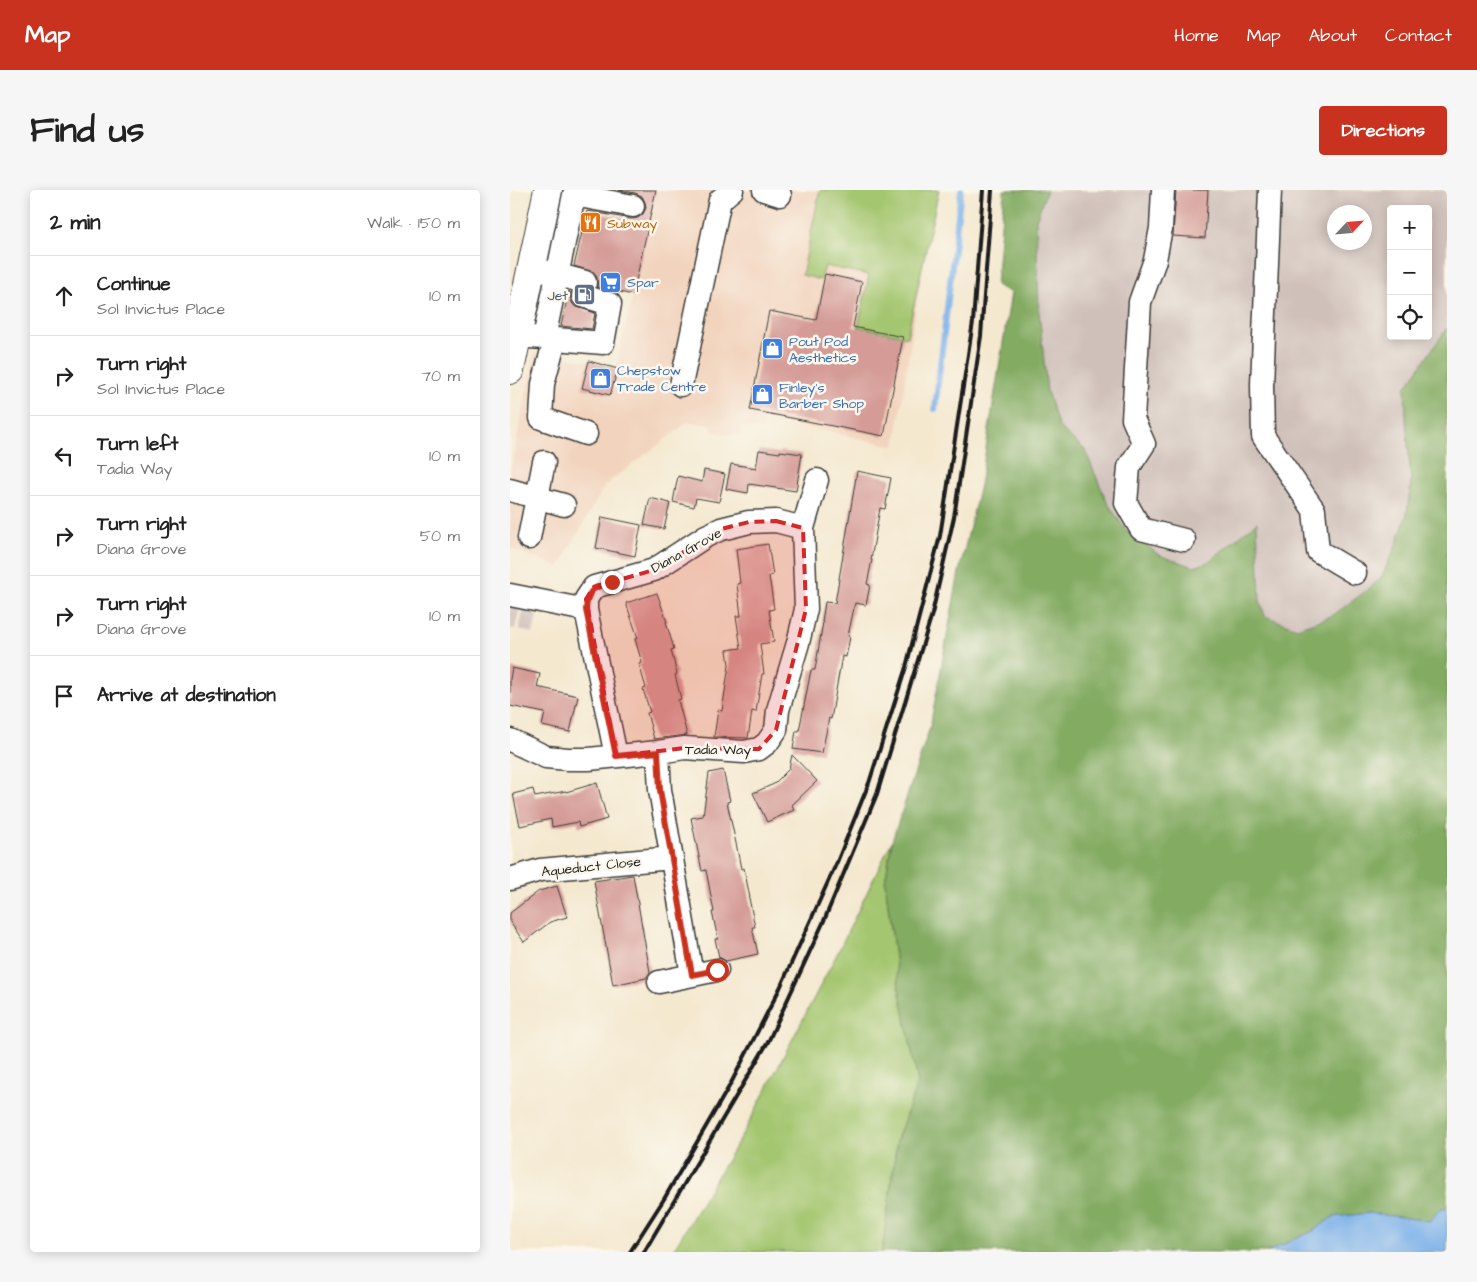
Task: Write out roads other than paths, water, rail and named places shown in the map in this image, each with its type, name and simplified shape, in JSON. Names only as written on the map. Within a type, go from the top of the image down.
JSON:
[{"type":"main road","points":[[510,370],[517,336],[545,271],[566,192]]},
{"type":"street","points":[[681,385],[720,200],[732,190]]},
{"type":"street","points":[[1164,190],[1161,228],[1154,260],[1140,302],[1133,419],[1144,444],[1128,467],[1126,503],[1141,529],[1184,540]]},
{"type":"street","points":[[1270,190],[1262,385],[1263,436],[1314,510],[1318,551],[1355,573]]},
{"type":"street","points":[[566,192],[634,206]]},
{"type":"street","points":[[517,336],[549,339],[603,343],[610,304],[583,296],[585,282],[545,271],[549,339],[541,418],[586,434]]},
{"type":"street","points":[[529,538],[544,462]]},
{"type":"street","name":"Tadia Way","points":[[510,740],[546,757],[589,759],[685,748],[744,752],[759,749],[767,743],[776,730],[778,710],[784,685],[798,643],[806,609],[803,528],[817,480]]},
{"type":"street","points":[[510,490],[564,505]]},
{"type":"street","name":"Diana Grove","points":[[586,610],[586,599],[594,587],[654,570],[706,536],[721,529],[749,522],[776,521],[803,528]]},
{"type":"street","points":[[510,595],[586,610],[616,756]]},
{"type":"street","points":[[658,752],[660,790],[692,975]]},
{"type":"street","name":"Aqueduct Close","points":[[510,879],[540,870],[672,858]]},
{"type":"street","points":[[659,982],[717,970]]},
{"type":"water","points":[[1441,1208],[1447,1208],[1447,1252],[1267,1252],[1313,1231],[1333,1217],[1369,1213],[1430,1221]]},
{"type":"waterway","points":[[935,409],[961,190]]},
{"type":"railway","points":[[630,1252],[664,1199],[730,1085],[780,988],[837,862],[869,783],[906,667],[940,536],[973,322],[983,190]]},
{"type":"railway","points":[[644,1252],[768,1042],[823,923],[877,794],[932,614],[954,517],[981,336],[992,190]]},
{"type":"place","name":"Subway","points":[[591,223]]},
{"type":"place","name":"Spar","points":[[611,282]]},
{"type":"place","name":"Jet","points":[[584,295]]},
{"type":"place","name":"Pout Pod Aesthetics","points":[[773,349]]},
{"type":"place","name":"Chepstow Trade Centre","points":[[601,378]]},
{"type":"place","name":"Finley's Barber Shop","points":[[763,395]]}]
